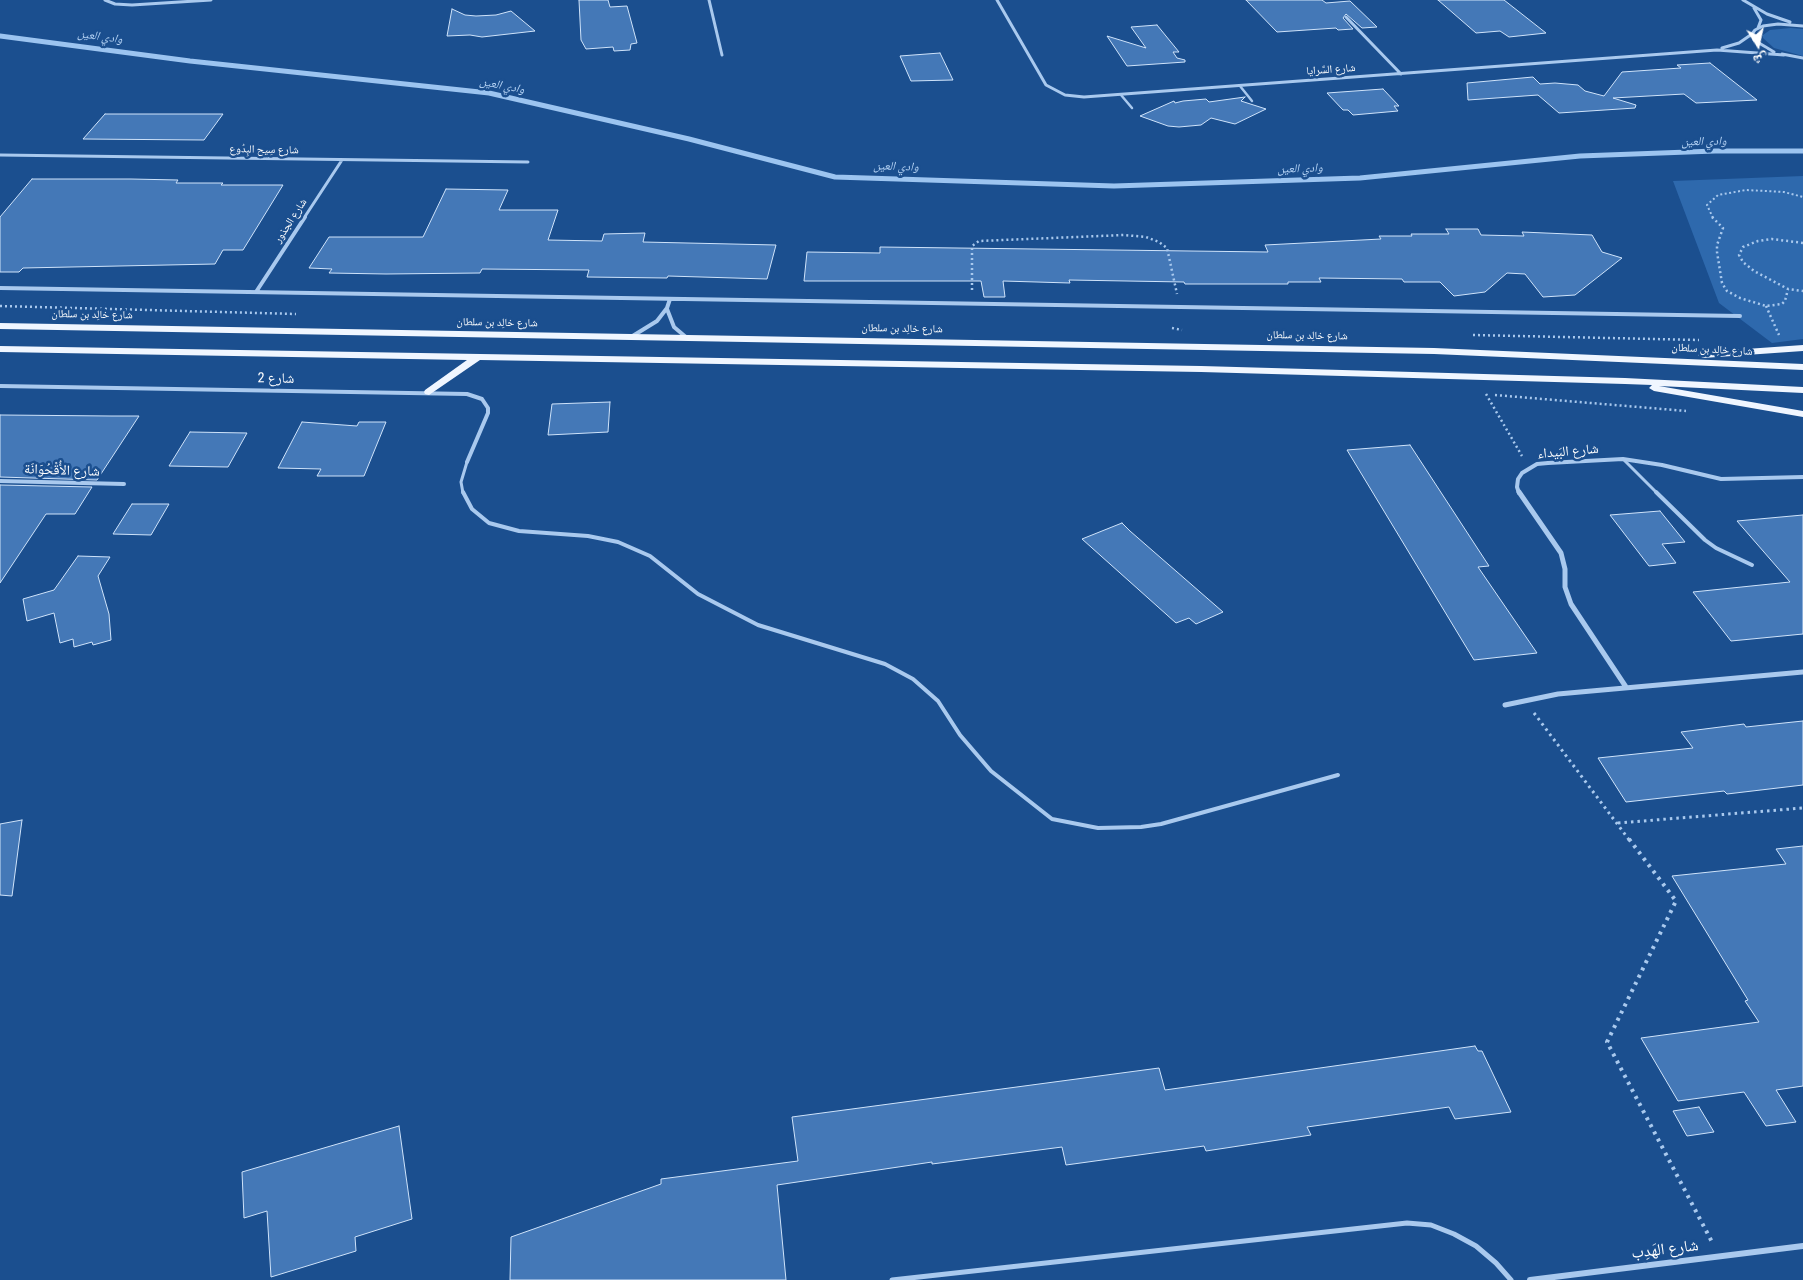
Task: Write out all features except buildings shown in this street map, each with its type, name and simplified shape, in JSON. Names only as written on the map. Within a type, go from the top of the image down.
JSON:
[{"type":"main road","name":"شارع خالِد بن سلطان","points":[[0,326],[1424,350],[1803,367]]},
{"type":"main road","points":[[1626,358],[1803,348]]},
{"type":"main road","points":[[0,349],[1191,368],[1625,381],[1803,390]]},
{"type":"main road","points":[[429,392],[478,357]]},
{"type":"main road","points":[[1625,381],[1674,393],[1803,414]]},
{"type":"street","points":[[105,0],[115,4],[132,5],[211,0]]},
{"type":"street","points":[[708,0],[722,56]]},
{"type":"street","name":"شارع السَّرايا","points":[[997,0],[1046,85],[1058,92],[1074,96],[1121,95],[1717,50],[1784,55]]},
{"type":"street","points":[[1743,0],[1767,14],[1803,26]]},
{"type":"street","points":[[1750,4],[1760,16],[1758,28]]},
{"type":"street","points":[[1346,17],[1401,74]]},
{"type":"street","points":[[1758,28],[1778,24],[1803,26]]},
{"type":"street","name":"شارع السَّرايا","points":[[1717,50],[1739,43],[1758,28]]},
{"type":"street","points":[[1752,34],[1754,40],[1762,47],[1803,60]]},
{"type":"street","name":"شارع سِيح البِدُوع","points":[[0,155],[528,162]]},
{"type":"street","name":"شارع الجذور","points":[[256,292],[342,160]]},
{"type":"street","points":[[0,288],[1740,316]]},
{"type":"street","points":[[631,337],[650,327],[667,308],[670,299]]},
{"type":"street","points":[[667,308],[674,327],[687,338]]},
{"type":"street","name":"شارع 2","points":[[0,386],[467,394],[482,400],[486,404],[488,413],[466,462]]},
{"type":"street","name":"شارع البَيداء","points":[[1626,687],[1571,604],[1565,587],[1565,569],[1561,553],[1517,487],[1518,479],[1522,473],[1528,468],[1548,463],[1623,459],[1649,462],[1721,479],[1803,477]]},
{"type":"street","name":"شارع الأُقْحُوَانَة","points":[[0,481],[124,484]]},
{"type":"street","points":[[1505,704],[1558,694],[1803,672]]},
{"type":"street","name":"شارع الهَدِب","points":[[1530,1280],[1803,1246]]},
{"type":"lane","points":[[1240,86],[1252,101]]},
{"type":"lane","points":[[1121,95],[1132,108]]},
{"type":"lane","points":[[1623,459],[1705,540],[1723,552],[1752,565]]},
{"type":"lane","points":[[466,462],[462,477],[463,492],[472,508],[489,523],[519,531],[588,536],[618,542],[650,556],[698,594],[758,625],[885,664],[913,679],[938,701],[960,735],[991,771],[1016,793],[1052,818],[1075,825],[1098,828],[1141,827],[1161,824],[1338,775]]},
{"type":"lane","points":[[892,1280],[1407,1223],[1430,1225],[1454,1234],[1476,1246],[1496,1263],[1511,1280]]},
{"type":"path","points":[[1788,289],[1785,301],[1782,304],[1766,306],[1740,298],[1724,287],[1717,245],[1722,228],[1710,215],[1708,206],[1709,202],[1718,195],[1746,190],[1784,192],[1803,197]]},
{"type":"path","points":[[972,304],[972,246],[975,244],[992,240],[1064,239],[1124,235],[1153,239],[1167,248],[1179,307]]},
{"type":"path","points":[[1803,243],[1764,240],[1753,242],[1740,251],[1741,258],[1750,268],[1788,289],[1803,291]]},
{"type":"path","points":[[1766,306],[1772,323],[1790,350]]},
{"type":"path","points":[[1477,393],[1689,411]]},
{"type":"path","points":[[1486,394],[1528,468]]},
{"type":"path","points":[[1525,700],[1676,901],[1607,1042],[1720,1257]]},
{"type":"path","points":[[1617,823],[1803,808]]},
{"type":"shaded area","points":[[1803,29],[1803,56],[1774,48],[1763,38],[1763,35],[1770,30]]},
{"type":"shaded area","points":[[1803,176],[1803,339],[1772,343],[1719,303],[1673,181]]},
{"type":"waterway","name":"وادي العين","points":[[0,36],[190,61],[489,93],[689,139],[835,177],[1114,186],[1360,178],[1580,156],[1715,151],[1803,151]]}]
